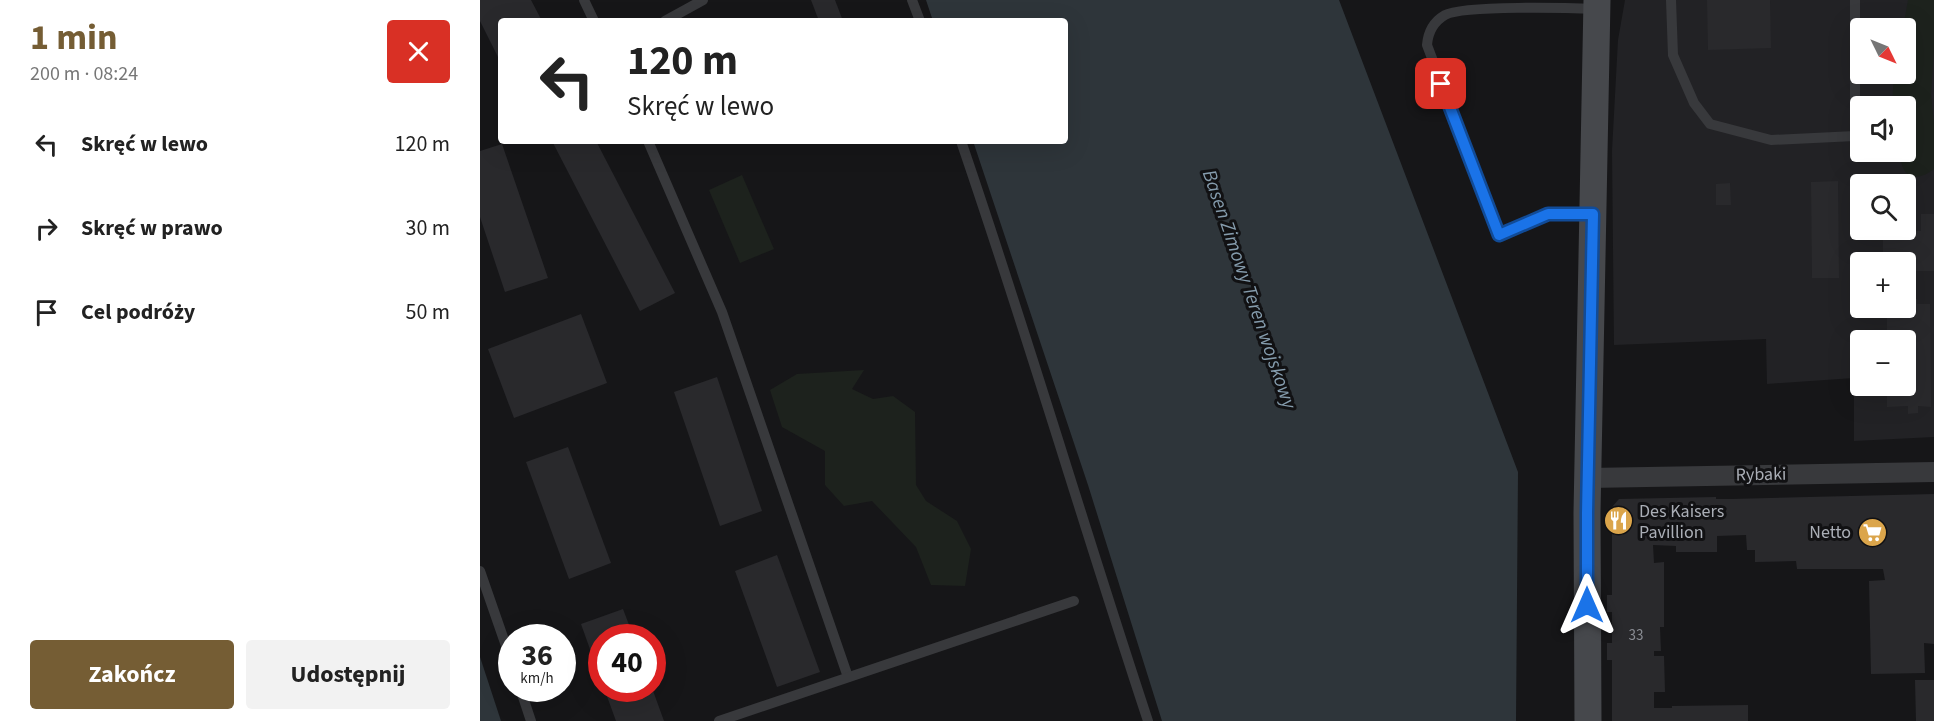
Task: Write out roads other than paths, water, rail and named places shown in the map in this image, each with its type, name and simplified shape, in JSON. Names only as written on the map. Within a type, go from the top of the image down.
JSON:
[{"type":"street","points":[[1588,721],[1588,478],[1597,4]]},
{"type":"street","name":"Rybaki","points":[[1588,478],[1934,472]]},
{"type":"lane","points":[[584,0],[593,18]]},
{"type":"lane","points":[[670,18],[703,0]]},
{"type":"lane","points":[[912,0],[919,18]]},
{"type":"lane","points":[[1671,0],[1673,55],[1694,103],[1710,124],[1771,140],[1856,136],[1855,0]]},
{"type":"lane","points":[[1593,214],[1548,214],[1499,235],[1427,45],[1428,33],[1435,22],[1457,10],[1597,4]]},
{"type":"lane","points":[[649,144],[722,312],[848,677]]},
{"type":"lane","points":[[962,144],[999,252],[1148,721]]},
{"type":"lane","points":[[480,571],[498,624]]},
{"type":"lane","points":[[719,721],[1074,601]]},
{"type":"lane","points":[[525,702],[531,721]]},
{"type":"water","name":"Basen Zimowy Teren wojskowy","points":[[926,0],[1339,0],[1518,472],[1516,721],[1162,721],[1088,485],[974,144],[1068,144],[1068,18],[932,18]]},
{"type":"water","points":[[480,657],[501,721],[480,721]]},
{"type":"place","name":"Des Kaisers Pavillion","points":[[1618,521]]},
{"type":"place","name":"Netto","points":[[1872,532]]}]
